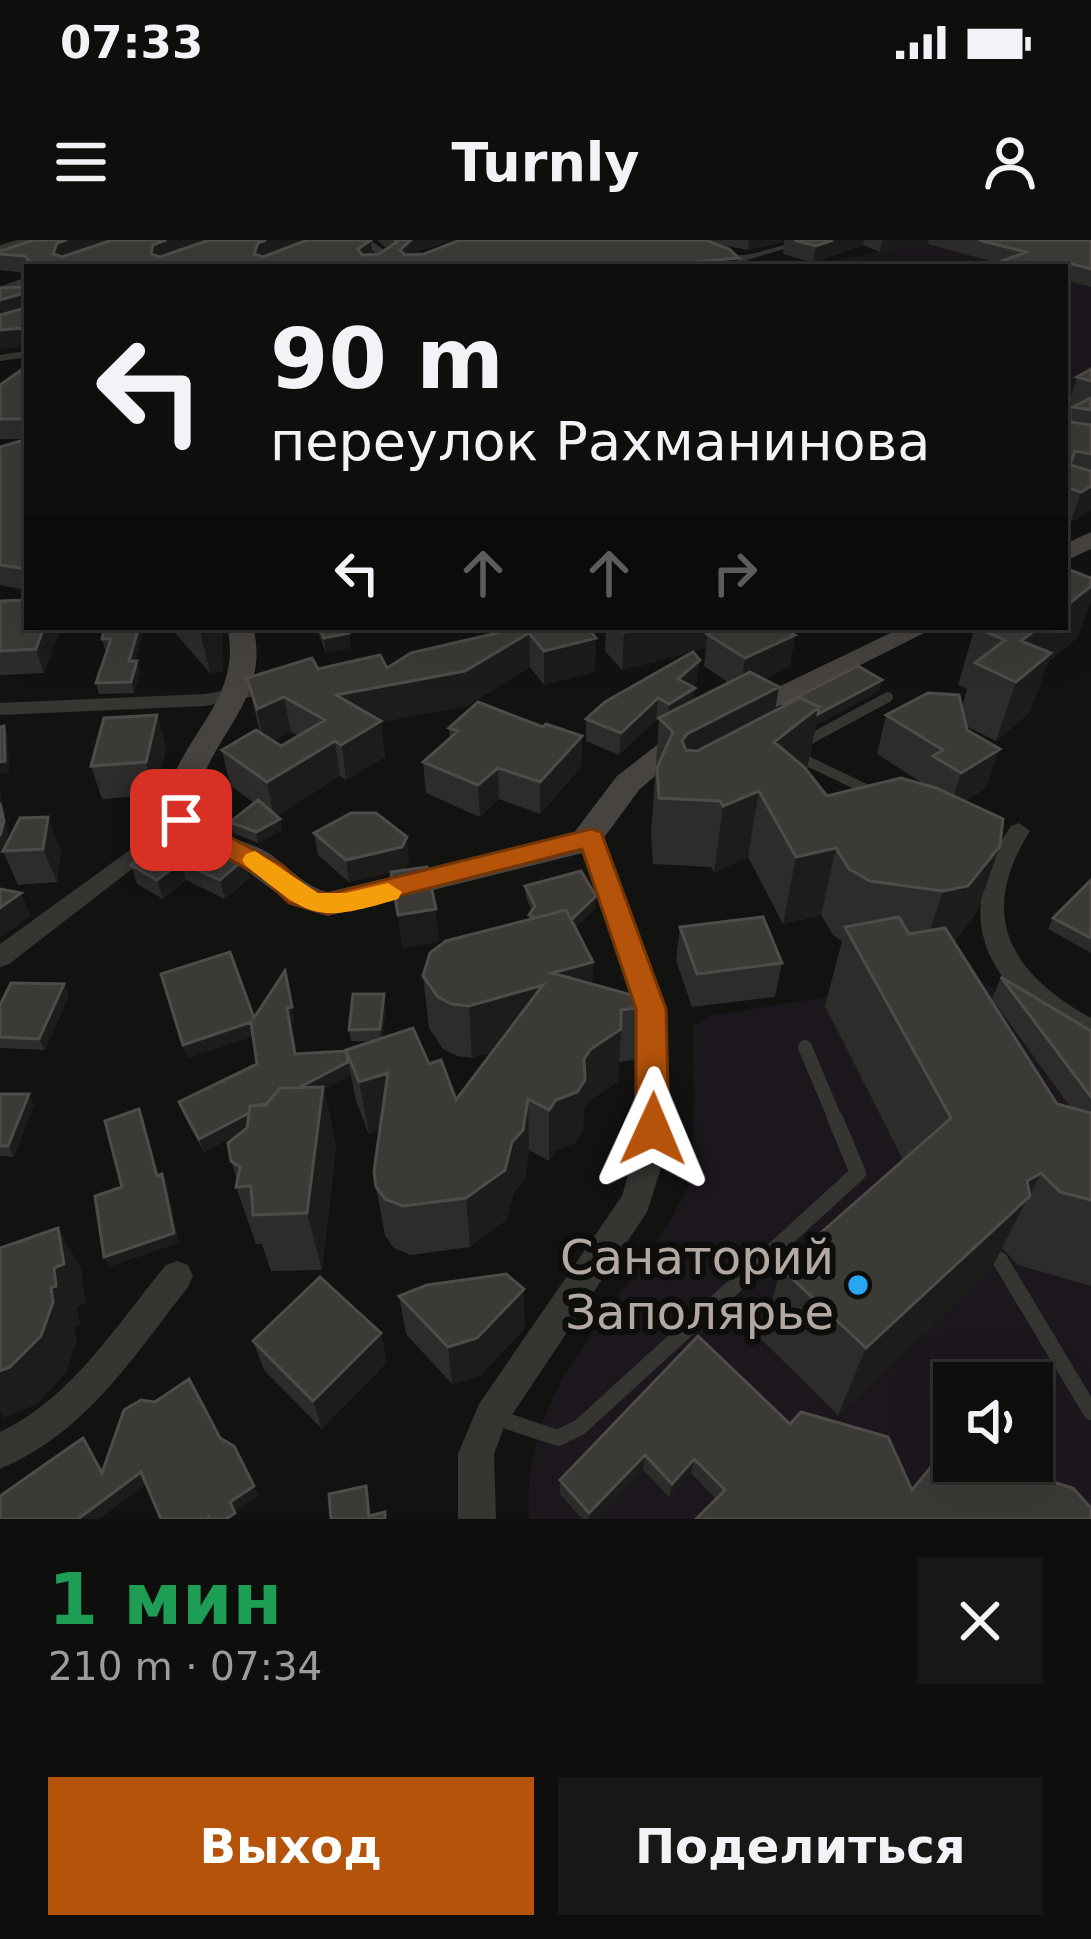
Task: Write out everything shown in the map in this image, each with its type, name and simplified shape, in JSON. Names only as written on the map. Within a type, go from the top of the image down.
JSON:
[{"type":"street","points":[[0,249],[26,240]]},
{"type":"street","points":[[363,240],[395,260],[381,264]]},
{"type":"street","points":[[678,240],[744,263],[806,242]]},
{"type":"street","points":[[181,820],[179,794],[235,695],[247,653],[242,630]]},
{"type":"street","points":[[181,820],[273,871],[298,896],[328,904],[591,838],[628,783],[668,751],[917,630]]},
{"type":"street","points":[[0,710],[63,710],[235,695],[281,686]]},
{"type":"street","points":[[0,957],[181,820]]},
{"type":"street","points":[[1019,832],[990,850],[990,933],[997,954],[1029,990],[1091,1031]]},
{"type":"street","points":[[477,1519],[476,1454],[491,1416],[636,1202],[650,1156],[656,1102],[651,1009],[591,838]]},
{"type":"street","points":[[0,1451],[48,1423],[87,1387],[177,1276]]},
{"type":"lane","points":[[888,698],[788,751],[894,803]]},
{"type":"lane","points":[[491,1416],[558,1438],[580,1427],[858,1173],[805,1047]]},
{"type":"lane","points":[[1000,1260],[1091,1412]]},
{"type":"shaded area","points":[[945,240],[1068,240],[1091,246],[1091,444],[1068,439],[1068,264],[813,264]]},
{"type":"shaded area","name":"Санаторий Заполярье","points":[[970,974],[1091,1049],[1091,1519],[529,1519],[531,1470],[542,1426],[560,1385],[663,1231],[690,1179],[693,1025],[714,1015]]},
{"type":"building","points":[[34,240],[67,240],[57,243],[53,254],[62,257],[112,240],[166,240],[153,245],[151,254],[160,257],[209,240],[266,240],[258,243],[254,254],[263,257],[307,240],[371,240],[358,249],[362,255],[379,254],[395,240],[411,240],[400,250],[405,255],[424,254],[460,240],[705,240],[739,258],[682,264],[38,264],[0,251]]},
{"type":"building","points":[[794,240],[833,240],[816,246]]},
{"type":"building","points":[[979,240],[1091,240],[1091,269],[1065,262],[995,264],[1026,252]]},
{"type":"building","points":[[24,287],[24,296],[0,300],[0,288]]},
{"type":"building","points":[[24,308],[24,330],[0,330],[0,315]]},
{"type":"building","points":[[24,368],[24,419],[0,419],[0,385]]},
{"type":"building","points":[[1091,398],[1091,410],[1073,407]]},
{"type":"building","points":[[1068,410],[1070,422],[1091,425],[1091,454],[1075,451],[1070,465],[1091,471],[1091,486],[1081,492],[1068,490]]},
{"type":"building","points":[[24,440],[24,569],[0,565],[0,447]]},
{"type":"building","points":[[1068,569],[1091,578],[1091,586],[1068,605]]},
{"type":"building","points":[[24,600],[24,630],[43,630],[36,649],[0,651],[0,601]]},
{"type":"building","points":[[104,630],[138,630],[129,661],[137,661],[131,682],[96,683],[111,639],[102,639]]},
{"type":"building","points":[[320,630],[349,633],[324,638]]},
{"type":"building","points":[[510,630],[589,630],[596,638],[544,651],[529,633],[465,671],[336,695],[381,721],[341,745],[335,741],[267,782],[222,750],[256,730],[281,746],[325,720],[284,697],[257,709],[247,678],[312,658],[318,669],[380,655],[387,668],[411,653]]},
{"type":"building","points":[[714,630],[787,630],[795,635],[745,658],[707,634]]},
{"type":"building","points":[[982,630],[1035,630],[1021,641],[1051,653],[1016,682],[975,663],[1005,640]]},
{"type":"building","points":[[693,652],[700,660],[678,679],[695,688],[669,704],[658,698],[621,733],[586,719],[605,702]]},
{"type":"building","points":[[858,666],[882,680],[818,714],[819,707],[800,698],[782,705]]},
{"type":"building","points":[[750,672],[779,687],[687,734],[682,741],[686,750],[697,751],[800,698],[819,707],[774,742],[804,767],[827,796],[901,778],[936,788],[1003,819],[1000,846],[968,886],[943,891],[870,881],[849,869],[836,848],[796,857],[759,791],[723,806],[720,801],[659,798],[657,768],[673,732],[659,718]]},
{"type":"building","points":[[928,693],[959,695],[967,730],[1000,749],[961,773],[933,756],[943,750],[886,715]]},
{"type":"building","points":[[478,702],[582,736],[540,782],[498,768],[478,785],[423,762],[458,731],[449,728]]},
{"type":"building","points":[[157,715],[146,762],[91,766],[104,718]]},
{"type":"building","points":[[4,726],[5,761],[0,762],[0,727]]},
{"type":"building","points":[[258,800],[280,819],[256,832],[230,822]]},
{"type":"building","points":[[351,813],[376,813],[407,837],[402,847],[346,860],[314,833]]},
{"type":"building","points":[[48,817],[43,849],[3,851],[20,818]]},
{"type":"building","points":[[182,828],[244,859],[220,880],[181,862],[157,880],[131,865]]},
{"type":"building","points":[[427,867],[436,909],[398,915],[391,872]]},
{"type":"building","points":[[581,871],[596,896],[571,920],[566,910],[535,918],[529,915],[535,906],[525,886]]},
{"type":"building","points":[[1091,880],[1091,938],[1053,918]]},
{"type":"building","points":[[0,889],[21,893],[0,908]]},
{"type":"building","points":[[566,910],[593,962],[552,973],[642,998],[642,1007],[621,1010],[621,1029],[591,1049],[584,1059],[585,1080],[577,1092],[556,1100],[549,1110],[528,1099],[523,1130],[512,1142],[505,1170],[466,1198],[403,1206],[385,1199],[376,1187],[374,1171],[388,1073],[359,1082],[346,1050],[413,1028],[429,1064],[441,1060],[456,1100],[543,985],[469,1006],[452,1004],[438,997],[423,976],[430,953],[446,941]]},
{"type":"building","points":[[763,917],[782,963],[697,974],[680,927]]},
{"type":"building","points":[[899,917],[909,934],[945,928],[1057,1104],[1091,1113],[1091,1200],[1060,1192],[1041,1173],[1027,1181],[1030,1196],[866,1348],[781,1268],[951,1118],[845,927]]},
{"type":"building","points":[[230,952],[254,1018],[285,971],[295,1054],[346,1051],[348,1062],[298,1088],[280,1088],[266,1104],[250,1106],[249,1113],[199,1139],[179,1102],[257,1064],[251,1022],[183,1045],[161,974]]},
{"type":"building","points":[[1001,977],[1091,1031],[1091,1097]]},
{"type":"building","points":[[11,983],[64,984],[39,1039],[0,1037],[0,1005]]},
{"type":"building","points":[[353,994],[384,994],[380,1029],[349,1030]]},
{"type":"building","points":[[323,1087],[307,1213],[253,1215],[251,1186],[236,1187],[240,1167],[231,1161],[228,1143],[247,1128],[250,1106],[266,1105],[280,1088]]},
{"type":"building","points":[[0,1094],[29,1094],[8,1146],[0,1146]]},
{"type":"building","points":[[139,1109],[157,1176],[162,1174],[174,1233],[104,1257],[95,1196],[122,1187],[105,1121]]},
{"type":"building","points":[[58,1228],[64,1264],[54,1268],[53,1302],[41,1336],[0,1371],[0,1248]]},
{"type":"building","points":[[506,1274],[524,1289],[477,1338],[448,1347],[399,1296],[427,1285]]},
{"type":"building","points":[[320,1277],[381,1333],[313,1401],[253,1341]]},
{"type":"building","points":[[698,1336],[790,1424],[801,1412],[888,1437],[912,1490],[933,1465],[933,1482],[1053,1482],[1073,1488],[1091,1508],[1091,1519],[696,1519],[725,1490],[694,1459],[672,1484],[645,1455],[589,1513],[560,1480]]},
{"type":"building","points":[[189,1379],[220,1438],[234,1446],[254,1486],[230,1502],[235,1513],[226,1519],[161,1519],[141,1472],[78,1519],[0,1519],[0,1496],[83,1438],[102,1473],[124,1410],[141,1400],[155,1402]]},
{"type":"building","points":[[366,1486],[369,1516],[385,1512],[385,1519],[331,1519],[329,1494]]},
{"type":"slow traffic","points":[[255,860],[312,903],[346,903],[388,892]]},
{"type":"place","name":"Санаторий Заполярье","points":[[858,1285]]},
{"type":"route","points":[[181,820],[273,871],[298,896],[328,904],[591,838],[651,1009],[653,1129]]}]
